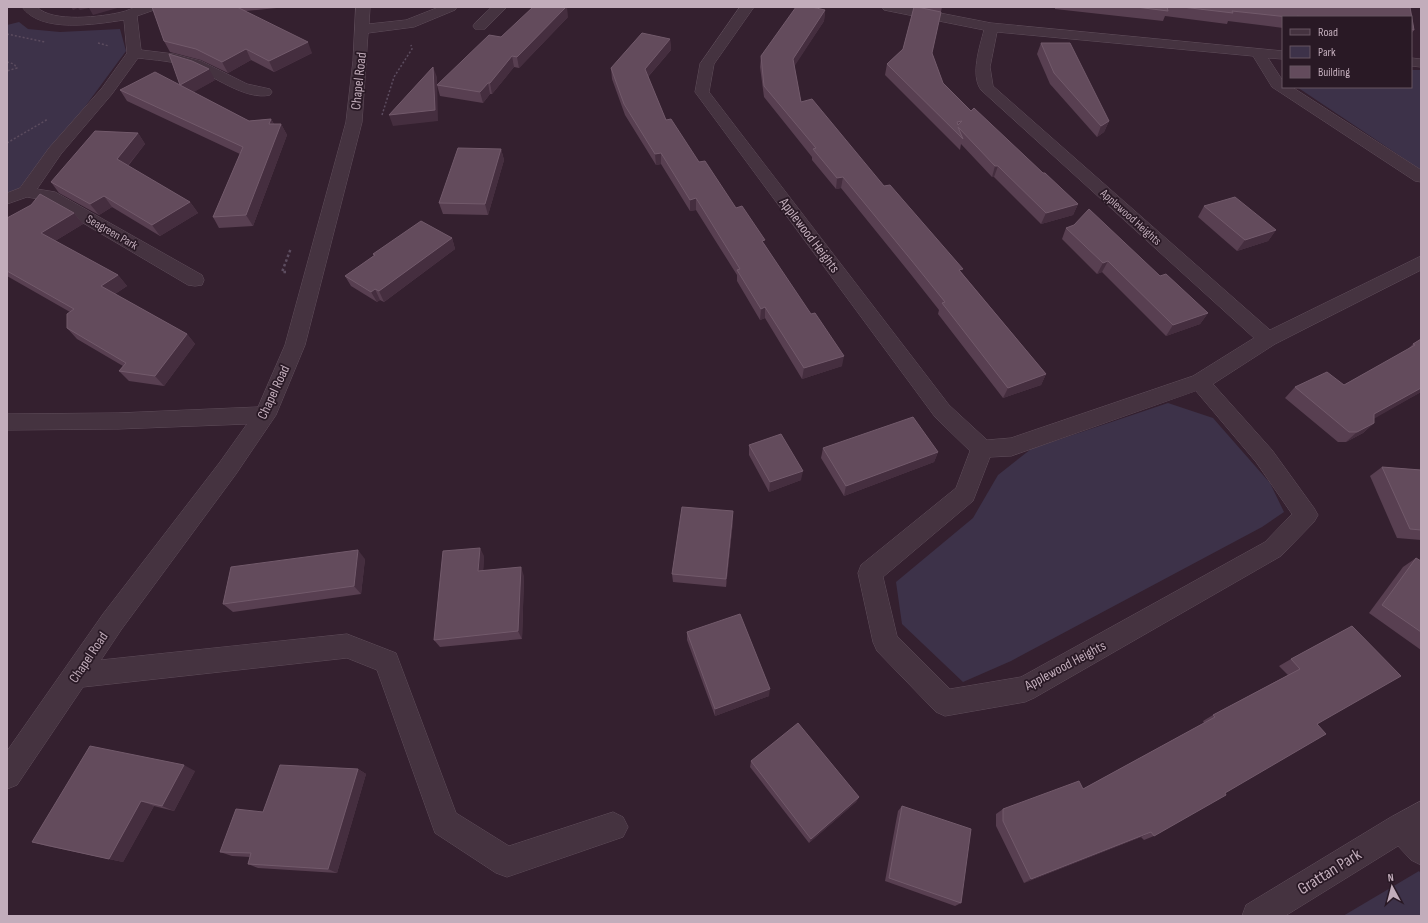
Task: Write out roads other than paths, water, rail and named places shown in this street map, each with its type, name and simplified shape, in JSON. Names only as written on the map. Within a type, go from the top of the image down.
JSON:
[{"type":"street","points":[[29,7],[35,13],[54,20],[82,21],[124,16],[149,7]]},
{"type":"street","name":"Chapel Road","points":[[7,775],[112,622],[228,468],[264,415],[295,345],[354,122],[363,18],[409,24],[450,7]]},
{"type":"street","points":[[480,26],[500,7]]},
{"type":"street","name":"Applewood Heights","points":[[746,7],[707,64],[702,92],[942,411],[982,449],[965,494],[870,573],[886,642],[945,703],[1025,689],[1273,549],[1306,515],[1264,456],[1200,382]]},
{"type":"street","points":[[889,7],[991,27],[1282,55]]},
{"type":"street","points":[[7,199],[26,192],[55,151],[108,91],[134,53],[130,14]]},
{"type":"street","name":"Applewood Heights","points":[[991,27],[983,67],[986,87],[1268,339]]},
{"type":"street","points":[[134,53],[174,58],[196,64],[242,87],[265,92]]},
{"type":"street","points":[[1258,53],[1277,84],[1282,87]]},
{"type":"street","points":[[1283,88],[1421,177]]},
{"type":"street","name":"Seagreen Park","points":[[26,192],[49,196],[195,280]]},
{"type":"street","points":[[982,449],[1011,446],[1200,382],[1268,339],[1421,262]]},
{"type":"street","points":[[7,422],[118,421],[264,415]]},
{"type":"street","points":[[75,675],[347,646],[387,662],[445,823],[508,862],[614,827]]},
{"type":"street","name":"Grattan Park","points":[[1257,916],[1411,821],[1421,850]]}]
